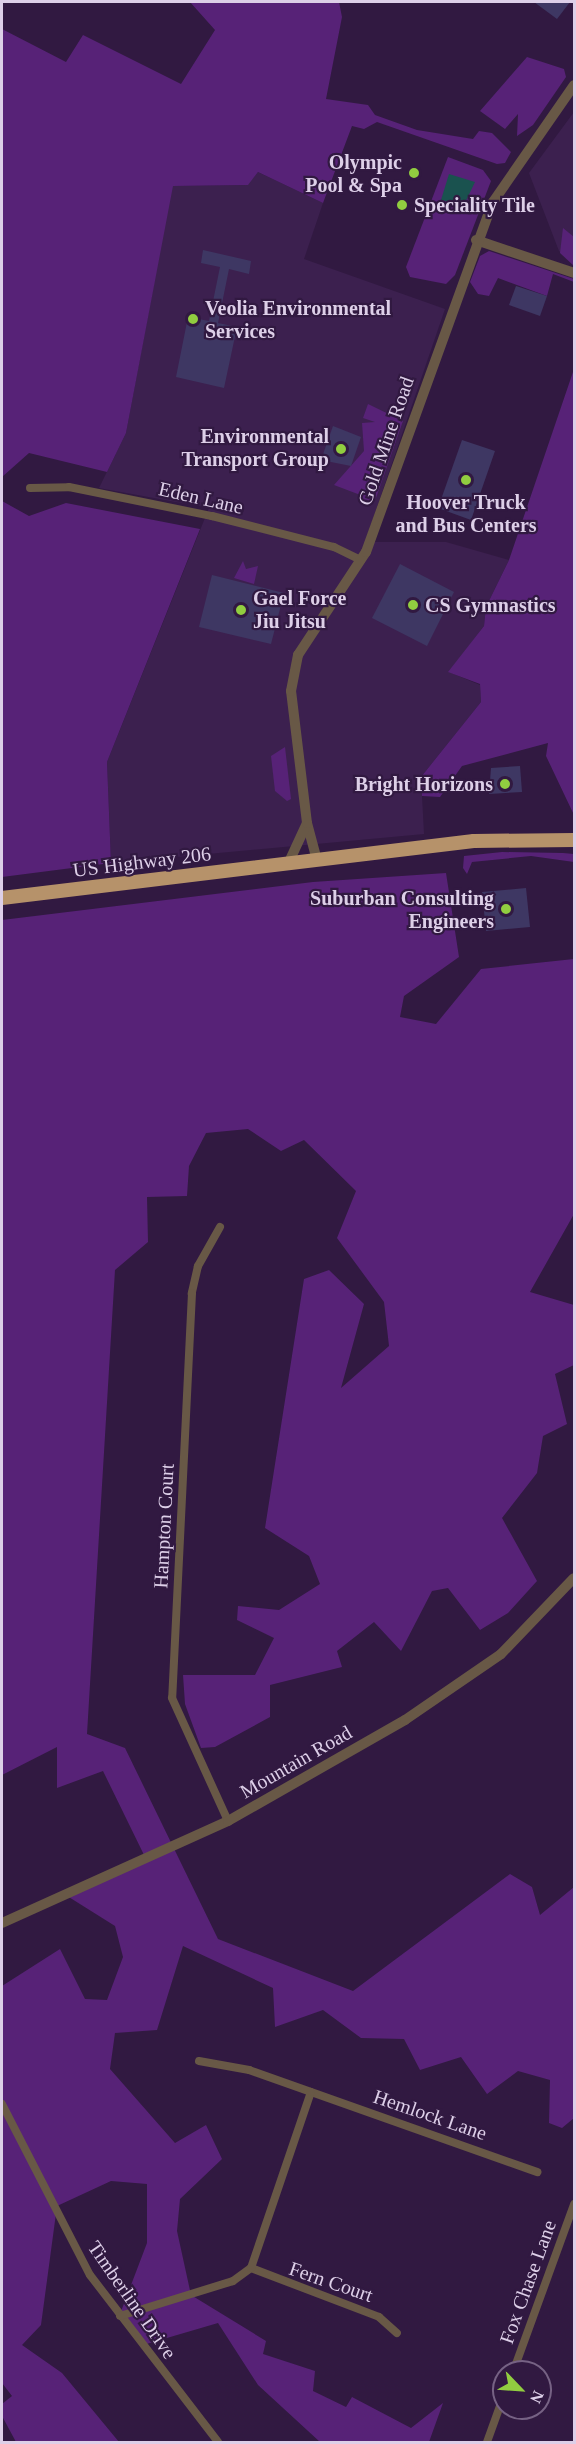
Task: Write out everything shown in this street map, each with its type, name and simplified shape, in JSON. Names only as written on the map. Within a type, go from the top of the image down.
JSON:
[{"type":"highway","name":"US Highway 206","points":[[2,898],[485,840],[574,840]]},
{"type":"street","name":"Gold Mine Road","points":[[317,860],[307,823],[293,673],[306,638],[361,560],[476,240],[507,177],[574,85]]},
{"type":"street","points":[[476,240],[574,273]]},
{"type":"street","name":"Eden Lane","points":[[30,488],[69,487],[212,516],[334,547],[361,560]]},
{"type":"street","points":[[288,864],[307,823]]},
{"type":"street","name":"Hampton Court","points":[[220,1227],[198,1266],[192,1293],[172,1698],[176,1716],[228,1821]]},
{"type":"street","name":"Mountain Road","points":[[2,1923],[228,1821],[476,1674],[574,1578]]},
{"type":"street","name":"Hemlock Lane","points":[[198,2061],[225,2063],[537,2172]]},
{"type":"street","points":[[120,2316],[233,2281],[250,2268],[311,2092]]},
{"type":"street","name":"Timberline Drive","points":[[2,2104],[42,2173],[79,2258],[120,2316],[218,2442]]},
{"type":"street","name":"Fox Chase Lane","points":[[517,2360],[574,2204]]},
{"type":"street","name":"Fern Court","points":[[250,2268],[379,2317],[397,2333]]},
{"type":"street","points":[[487,2442],[495,2420]]},
{"type":"shaded area","points":[[190,2],[339,2],[342,17],[326,99],[368,105],[375,115],[417,130],[473,139],[479,131],[492,133],[511,152],[505,163],[497,164],[377,122],[364,129],[352,126],[323,203],[258,172],[248,185],[173,186],[126,433],[107,472],[29,453],[2,477],[2,29],[66,62],[83,35],[181,84],[215,30]]},
{"type":"shaded area","points":[[527,57],[564,69],[566,77],[533,125],[517,136],[518,114],[505,129],[480,111]]},
{"type":"shaded area","points":[[574,112],[574,263],[559,251],[529,173]]},
{"type":"shaded area","points":[[448,157],[483,170],[491,181],[455,275],[446,284],[410,277],[406,267]]},
{"type":"shaded area","points":[[258,172],[323,203],[304,259],[445,309],[365,542],[446,542],[509,560],[486,607],[484,626],[449,672],[480,685],[481,702],[421,777],[424,834],[111,863],[107,762],[209,508],[99,488],[126,433],[172,186],[247,185]]},
{"type":"shaded area","points":[[449,174],[475,182],[464,205],[441,200]]},
{"type":"shaded area","points":[[563,228],[574,237],[574,266],[560,253]]},
{"type":"shaded area","points":[[489,251],[574,279],[574,282],[553,274],[547,296],[498,278],[489,296],[478,294],[470,282],[480,256]]},
{"type":"shaded area","points":[[574,369],[574,815],[546,756],[548,743],[462,766],[440,797],[422,796],[421,777],[481,702],[480,684],[448,672],[484,626],[486,607],[509,560]]},
{"type":"shaded area","points":[[368,404],[403,421],[376,498],[366,506],[360,503],[363,496],[334,485],[364,451],[362,423],[375,422],[363,418]]},
{"type":"shaded area","points":[[2,501],[29,516],[66,503],[200,529],[107,762],[111,863],[2,877]]},
{"type":"shaded area","points":[[243,561],[246,569],[258,566],[254,584],[234,578]]},
{"type":"shaded area","points":[[285,747],[291,799],[287,801],[275,791],[271,756]]},
{"type":"shaded area","points":[[502,852],[574,854],[574,862],[531,856],[472,862],[467,874],[463,868],[464,856]]},
{"type":"shaded area","points":[[446,873],[459,957],[404,996],[400,1017],[436,1024],[481,969],[574,959],[574,1214],[530,1292],[574,1305],[574,1365],[555,1374],[567,1424],[543,1436],[537,1473],[502,1518],[537,1581],[508,1613],[480,1630],[448,1588],[432,1591],[401,1651],[374,1622],[337,1651],[342,1667],[270,1685],[270,1717],[215,1747],[201,1748],[185,1704],[183,1675],[255,1675],[274,1638],[237,1620],[238,1606],[279,1610],[320,1584],[309,1556],[265,1528],[304,1279],[329,1270],[364,1304],[341,1388],[389,1346],[384,1302],[337,1238],[356,1191],[304,1140],[281,1151],[248,1129],[206,1133],[189,1166],[187,1196],[147,1197],[148,1242],[115,1270],[87,1734],[125,1748],[218,1939],[353,1991],[510,1874],[532,1887],[540,1915],[574,1887],[574,2118],[562,2128],[549,2123],[550,2080],[518,2071],[487,2094],[461,2057],[420,2070],[404,2039],[361,2038],[323,2010],[275,2027],[273,1988],[183,1946],[157,2030],[115,2033],[110,2069],[175,2143],[206,2125],[222,2159],[180,2199],[177,2231],[191,2295],[266,2341],[263,2354],[315,2371],[313,2391],[346,2407],[352,2397],[411,2428],[443,2403],[429,2442],[320,2442],[258,2385],[218,2323],[143,2345],[120,2314],[147,2243],[147,2184],[111,2181],[57,2206],[41,2325],[22,2345],[62,2373],[119,2442],[16,2442],[2,2416],[2,2404],[12,2396],[2,2383],[2,1986],[60,1949],[85,1999],[107,2000],[123,1957],[115,1926],[64,1894],[145,1857],[103,1771],[57,1788],[57,1747],[2,1775],[2,920],[313,882]]},
{"type":"building","points":[[534,2],[570,2],[557,19]]},
{"type":"building","name":"Veolia Environmental Services","points":[[203,250],[251,261],[249,274],[229,269],[218,323],[237,327],[224,388],[176,377],[188,317],[209,321],[220,267],[201,263]]},
{"type":"building","points":[[516,286],[547,296],[540,316],[509,305]]},
{"type":"building","name":"Environmental Transport Group","points":[[333,426],[361,437],[351,466],[321,460]]},
{"type":"building","name":"Hoover Truck and Bus Centers","points":[[462,440],[495,451],[471,520],[438,508]]},
{"type":"building","name":"CS Gymnastics","points":[[400,564],[454,592],[427,646],[372,618]]},
{"type":"building","name":"Gael Force Jiu Jitsu","points":[[212,575],[284,593],[271,644],[199,627]]},
{"type":"building","name":"Bright Horizons","points":[[520,766],[522,792],[489,794],[491,768]]},
{"type":"building","name":"Suburban Consulting Engineers","points":[[526,888],[530,927],[486,931],[482,892]]},
{"type":"place","name":"Olympic Pool & Spa","points":[[414,173]]},
{"type":"place","name":"Speciality Tile","points":[[402,205]]},
{"type":"place","name":"Veolia Environmental Services","points":[[193,319]]},
{"type":"place","name":"Environmental Transport Group","points":[[341,449]]},
{"type":"place","name":"Hoover Truck and Bus Centers","points":[[466,480]]},
{"type":"place","name":"CS Gymnastics","points":[[413,605]]},
{"type":"place","name":"Gael Force Jiu Jitsu","points":[[241,610]]},
{"type":"place","name":"Bright Horizons","points":[[505,784]]},
{"type":"place","name":"Suburban Consulting Engineers","points":[[506,909]]}]
